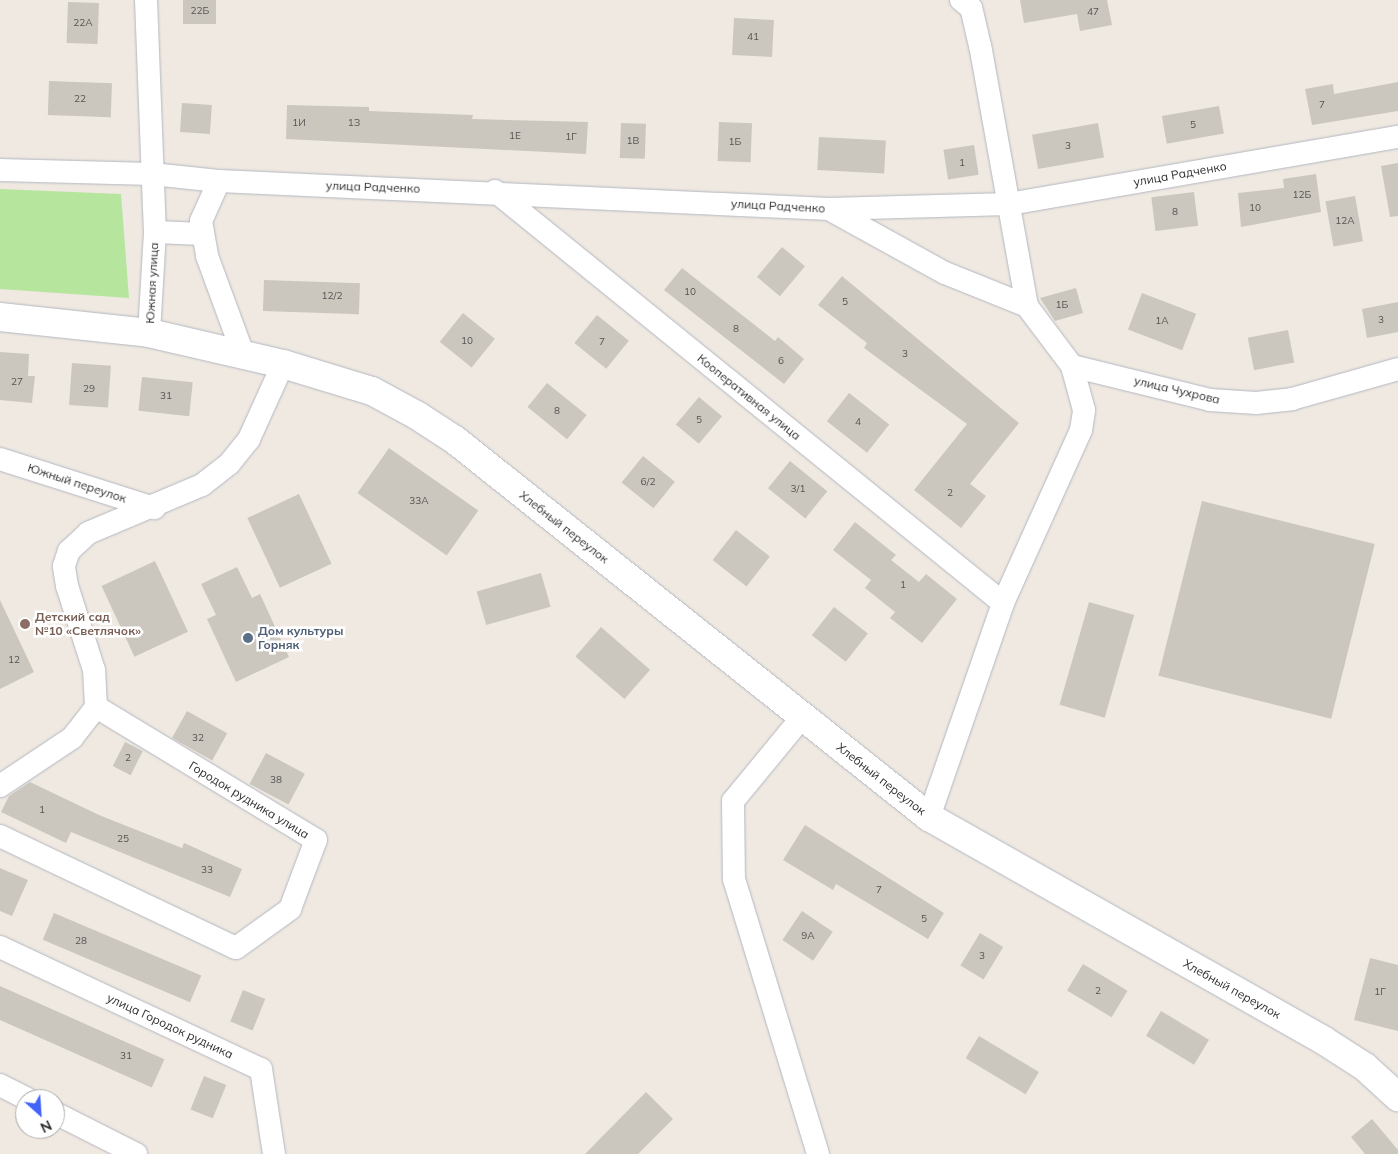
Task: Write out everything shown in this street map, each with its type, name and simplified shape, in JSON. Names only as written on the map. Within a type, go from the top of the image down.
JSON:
[{"type":"street","name":"Южная улица","points":[[0,317],[149,333],[154,232],[146,0]]},
{"type":"street","points":[[968,3],[1009,204],[1027,306]]},
{"type":"street","name":"улица Радченко","points":[[152,174],[219,181],[495,191],[829,209],[1009,204],[1398,137]]},
{"type":"street","points":[[0,170],[152,174]]},
{"type":"street","points":[[219,181],[201,221],[207,256],[243,354]]},
{"type":"street","name":"Кооперативная улица","points":[[495,191],[1003,603]]},
{"type":"street","points":[[829,209],[945,273],[1027,306]]},
{"type":"street","points":[[154,232],[203,234]]},
{"type":"street","name":"Хлебный переулок","points":[[929,817],[1003,603],[1081,430],[1082,391],[1072,366],[1027,306]]},
{"type":"street","name":"Хлебный переулок","points":[[149,333],[283,364],[372,391],[455,440],[929,817],[1324,1040],[1365,1066],[1398,1096]]},
{"type":"street","points":[[0,786],[72,738],[96,707],[94,670],[67,586],[64,566],[69,551],[88,533],[154,508],[202,485],[229,464],[249,439],[283,364]]},
{"type":"street","name":"улица Чухрова","points":[[1072,366],[1210,400],[1256,403],[1292,399],[1398,369]]},
{"type":"street","name":"Южный переулок","points":[[0,459],[154,508]]},
{"type":"street","name":"Городок рудника улица","points":[[0,836],[236,948],[290,909],[316,840],[96,707]]},
{"type":"street","points":[[803,716],[733,801],[734,879],[818,1154]]},
{"type":"street","name":"улица Городок рудника","points":[[0,947],[261,1069],[274,1154]]},
{"type":"street","points":[[0,1085],[15,1093]]},
{"type":"street","points":[[65,1118],[136,1154]]},
{"type":"green space","points":[[0,189],[121,194],[129,298],[0,289]]},
{"type":"building","points":[[183,0],[216,0],[216,24],[183,24]]},
{"type":"building","points":[[1020,0],[1107,0],[1112,25],[1080,31],[1077,14],[1024,23]]},
{"type":"building","points":[[68,2],[99,3],[98,44],[67,43]]},
{"type":"building","points":[[734,18],[774,20],[772,57],[732,55]]},
{"type":"building","points":[[49,81],[112,83],[111,117],[48,115]]},
{"type":"building","points":[[1398,82],[1398,111],[1312,125],[1305,89],[1333,84],[1334,94]]},
{"type":"building","points":[[182,103],[212,105],[210,134],[180,132]]},
{"type":"building","points":[[287,105],[369,107],[369,111],[473,115],[472,119],[588,122],[586,154],[286,139]]},
{"type":"building","points":[[1219,106],[1224,134],[1167,144],[1162,116]]},
{"type":"building","points":[[719,122],[752,123],[751,162],[718,161]]},
{"type":"building","points":[[621,123],[646,124],[645,159],[620,158]]},
{"type":"building","points":[[1098,123],[1104,157],[1038,169],[1032,135]]},
{"type":"building","points":[[819,137],[886,141],[884,173],[817,170]]},
{"type":"building","points":[[974,145],[979,175],[948,179],[943,150]]},
{"type":"building","points":[[1398,163],[1398,216],[1390,217],[1381,166]]},
{"type":"building","points":[[1316,174],[1321,212],[1241,227],[1238,193],[1284,188],[1283,179]]},
{"type":"building","points":[[1194,192],[1198,226],[1155,231],[1151,197]]},
{"type":"building","points":[[1355,196],[1363,241],[1333,247],[1325,201]]},
{"type":"building","points":[[782,247],[805,266],[780,296],[757,277]]},
{"type":"building","points":[[682,268],[775,341],[778,337],[804,359],[784,384],[664,290]]},
{"type":"building","points":[[842,276],[1019,423],[970,484],[986,496],[961,528],[914,490],[967,424],[864,348],[867,343],[818,305]]},
{"type":"building","points":[[264,280],[360,283],[359,314],[263,311]]},
{"type":"building","points":[[1076,288],[1083,313],[1055,321],[1040,298]]},
{"type":"building","points":[[1142,293],[1196,314],[1182,350],[1128,329]]},
{"type":"building","points":[[1398,302],[1398,332],[1367,338],[1362,309]]},
{"type":"building","points":[[463,313],[495,339],[472,368],[440,342]]},
{"type":"building","points":[[597,315],[629,341],[606,369],[574,343]]},
{"type":"building","points":[[1288,330],[1294,362],[1254,370],[1248,338]]},
{"type":"building","points":[[0,352],[29,354],[28,376],[35,376],[32,403],[0,400]]},
{"type":"building","points":[[72,363],[111,366],[108,408],[69,405]]},
{"type":"building","points":[[142,377],[193,382],[189,416],[138,411]]},
{"type":"building","points":[[547,383],[587,415],[567,439],[527,407]]},
{"type":"building","points":[[849,393],[889,424],[867,453],[827,421]]},
{"type":"building","points":[[699,397],[722,416],[699,444],[676,425]]},
{"type":"building","points":[[389,448],[478,511],[447,556],[357,493]]},
{"type":"building","points":[[643,456],[675,482],[653,508],[622,482]]},
{"type":"building","points":[[790,461],[827,491],[805,518],[768,488]]},
{"type":"building","points":[[299,494],[332,564],[280,588],[247,518]]},
{"type":"building","points":[[1202,501],[1375,544],[1331,719],[1158,676]]},
{"type":"building","points":[[855,522],[896,555],[891,560],[919,582],[926,574],[957,599],[922,643],[890,618],[895,612],[865,588],[871,580],[833,550]]},
{"type":"building","points":[[736,530],[770,556],[746,586],[713,560]]},
{"type":"building","points":[[155,561],[188,632],[134,657],[102,586]]},
{"type":"building","name":"Дом культуры Горняк","points":[[237,567],[252,598],[260,594],[289,657],[236,682],[207,619],[216,615],[201,584]]},
{"type":"building","points":[[541,573],[551,607],[486,625],[477,591]]},
{"type":"building","points":[[0,600],[34,672],[0,689]]},
{"type":"building","points":[[1089,602],[1134,615],[1105,718],[1060,705]]},
{"type":"building","points":[[834,607],[868,633],[846,662],[812,635]]},
{"type":"building","points":[[601,627],[650,670],[624,699],[575,656]]},
{"type":"building","points":[[187,711],[227,733],[212,760],[172,738]]},
{"type":"building","points":[[125,742],[143,751],[131,775],[113,766]]},
{"type":"building","points":[[266,753],[305,774],[288,805],[250,784]]},
{"type":"building","points":[[30,782],[99,815],[182,848],[184,843],[242,869],[230,897],[71,832],[66,843],[1,812],[9,796]]},
{"type":"building","points":[[805,825],[944,913],[928,939],[836,884],[833,890],[783,860]]},
{"type":"building","points":[[0,868],[28,880],[12,916],[0,911]]},
{"type":"building","points":[[802,911],[833,932],[813,961],[782,940]]},
{"type":"building","points":[[54,913],[201,976],[190,1002],[43,940]]},
{"type":"building","points":[[980,933],[1003,947],[984,979],[960,966]]},
{"type":"building","points":[[1370,958],[1398,965],[1398,1031],[1354,1020]]},
{"type":"building","points":[[1083,964],[1128,991],[1112,1017],[1067,991]]},
{"type":"building","points":[[0,986],[164,1059],[152,1088],[0,1020]]},
{"type":"building","points":[[243,990],[265,999],[253,1031],[230,1022]]},
{"type":"building","points":[[1161,1011],[1209,1040],[1194,1065],[1146,1036]]},
{"type":"building","points":[[979,1036],[1039,1072],[1026,1094],[966,1058]]},
{"type":"building","points":[[204,1076],[226,1085],[213,1118],[191,1109]]},
{"type":"building","points":[[646,1092],[673,1119],[638,1154],[585,1154]]},
{"type":"building","points":[[1372,1119],[1398,1150],[1398,1154],[1365,1154],[1351,1137]]},
{"type":"place","name":"Детский сад №10 «Светлячок»","points":[[25,624]]},
{"type":"place","name":"Дом культуры Горняк","points":[[248,638]]}]
